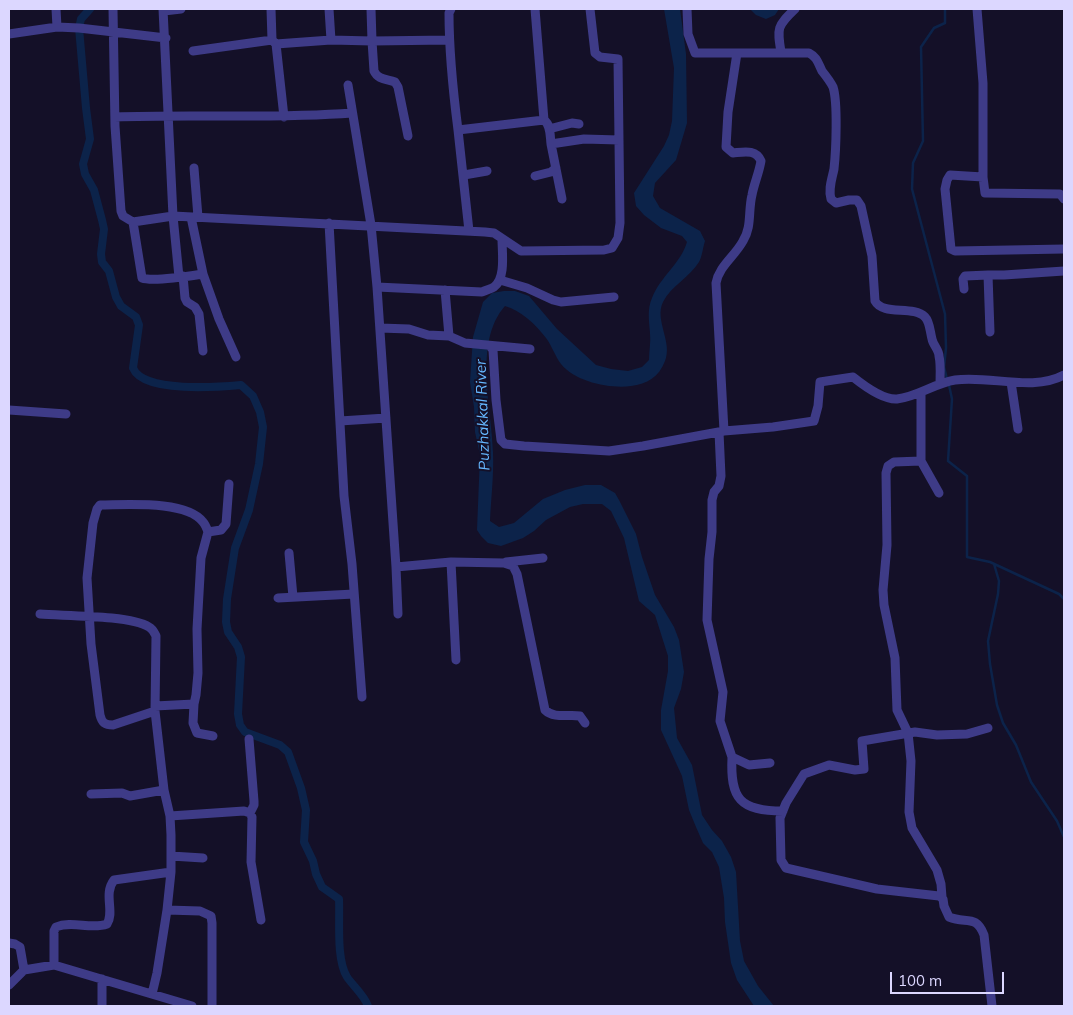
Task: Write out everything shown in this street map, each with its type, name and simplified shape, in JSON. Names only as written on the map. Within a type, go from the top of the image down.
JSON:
[{"type":"street","points":[[56,9],[57,27]]},
{"type":"street","points":[[113,9],[115,117],[121,211],[123,216],[133,222],[173,216],[469,231],[494,233],[521,251],[604,250],[612,248],[618,238],[620,223],[618,59],[600,57],[596,54],[590,9]]},
{"type":"street","points":[[181,9],[164,10],[173,216],[185,298],[187,302],[195,306],[199,314],[203,351]]},
{"type":"street","points":[[272,9],[274,42],[284,117]]},
{"type":"street","points":[[329,9],[330,40]]},
{"type":"street","points":[[371,9],[374,71],[376,76],[395,82],[398,87],[408,136]]},
{"type":"street","points":[[451,9],[449,13],[449,40],[452,86],[464,175],[469,231]]},
{"type":"street","points":[[535,9],[544,120],[547,122],[549,130],[562,198]]},
{"type":"street","points":[[687,9],[688,34],[696,53],[781,52],[808,53],[815,56],[830,80],[834,94],[836,141],[834,169],[829,193],[831,200],[836,202],[857,200],[862,206],[872,256],[875,301],[878,306],[912,311],[927,319],[946,382]]},
{"type":"street","points":[[781,52],[778,34],[781,23],[795,9]]},
{"type":"street","points":[[977,9],[983,82],[984,190],[986,194],[1060,194],[1064,199]]},
{"type":"street","points":[[9,34],[57,27],[166,38]]},
{"type":"street","points":[[193,51],[274,42],[449,40]]},
{"type":"street","points":[[737,53],[728,112],[726,147],[733,153],[751,152],[756,154],[761,161],[752,197],[746,236],[719,272],[716,283],[722,431],[721,476],[712,500],[707,620],[722,692],[720,722],[732,757],[731,776],[735,794],[743,803],[756,810],[782,811]]},
{"type":"street","points":[[348,85],[371,225],[378,287],[398,614]]},
{"type":"street","points":[[115,117],[168,115],[284,117],[352,112]]},
{"type":"street","points":[[458,130],[544,120]]},
{"type":"street","points":[[549,130],[572,123],[579,124]]},
{"type":"street","points":[[551,144],[584,139],[619,140]]},
{"type":"street","points":[[194,168],[195,217],[203,274],[219,319],[236,357]]},
{"type":"street","points":[[535,176],[551,172],[556,168]]},
{"type":"street","points":[[464,175],[487,171]]},
{"type":"street","points":[[983,177],[950,175],[947,180],[946,189],[951,249],[1064,249]]},
{"type":"street","points":[[133,222],[142,278],[148,280],[203,274]]},
{"type":"street","points":[[329,223],[344,496],[362,697]]},
{"type":"street","points":[[378,287],[482,292],[494,287],[500,280],[502,239]]},
{"type":"street","points":[[964,289],[963,280],[965,276],[1064,271]]},
{"type":"street","points":[[988,275],[990,332]]},
{"type":"street","points":[[500,280],[527,288],[561,302],[614,297]]},
{"type":"street","points":[[445,290],[449,336]]},
{"type":"street","points":[[380,328],[409,329],[428,335],[449,336],[465,343],[530,349]]},
{"type":"street","points":[[490,346],[493,350],[499,435],[505,444],[609,451],[722,431],[773,427],[814,421],[818,406],[820,382],[853,377],[879,394],[896,399],[946,382],[982,379],[1041,382],[1064,374]]},
{"type":"street","points":[[1012,382],[1018,429]]},
{"type":"street","points":[[921,392],[921,461],[939,493]]},
{"type":"street","points":[[9,410],[66,414]]},
{"type":"street","points":[[340,421],[386,418]]},
{"type":"street","points":[[921,461],[894,462],[888,466],[886,473],[887,545],[883,590],[895,658],[897,710],[908,733],[911,761],[909,812],[912,828],[936,870],[941,884],[946,914],[949,917],[973,921],[980,925],[984,935],[992,1006]]},
{"type":"street","points":[[208,532],[221,530],[226,524],[229,484]]},
{"type":"street","points":[[194,704],[155,709],[113,725],[107,725],[102,722],[91,644],[86,578],[93,523],[100,505],[172,506],[193,513],[203,522],[208,532],[201,558],[197,629],[198,673],[193,723],[197,733],[213,736]]},
{"type":"street","points":[[289,553],[293,597]]},
{"type":"street","points":[[396,567],[452,562],[504,563],[543,558]]},
{"type":"street","points":[[452,562],[456,660]]},
{"type":"street","points":[[504,563],[513,566],[517,574],[546,710],[549,714],[580,716],[585,723]]},
{"type":"street","points":[[278,598],[354,594]]},
{"type":"street","points":[[40,614],[116,618],[145,624],[152,628],[156,636],[155,709],[164,790],[170,816],[171,872],[168,910],[158,973],[152,994]]},
{"type":"street","points":[[942,897],[877,889],[786,868],[781,860],[780,818],[786,803],[804,774],[829,764],[855,770],[864,769],[862,741],[908,733],[952,736],[988,728]]},
{"type":"street","points":[[248,739],[254,800],[250,813],[252,817],[251,862],[261,920]]},
{"type":"street","points":[[732,757],[749,765],[770,763]]},
{"type":"street","points":[[91,794],[122,793],[130,796],[164,790]]},
{"type":"street","points":[[170,816],[244,811],[250,813]]},
{"type":"street","points":[[171,856],[203,858]]},
{"type":"street","points":[[54,965],[54,931],[56,926],[80,924],[101,926],[107,924],[110,916],[108,898],[111,884],[114,880],[171,872]]},
{"type":"street","points":[[168,910],[200,911],[211,916],[212,1006]]},
{"type":"street","points":[[9,943],[20,946],[24,970]]},
{"type":"street","points":[[9,985],[24,970],[54,965],[192,1006]]},
{"type":"street","points":[[102,979],[102,1006]]},
{"type":"water","name":"Puzhakkal River","points":[[664,9],[680,9],[686,54],[687,123],[676,160],[655,183],[653,196],[660,208],[700,231],[705,241],[701,257],[691,272],[666,296],[663,302],[661,316],[667,354],[662,367],[652,379],[637,385],[623,387],[604,385],[584,380],[575,375],[561,364],[546,338],[533,323],[517,311],[505,306],[495,321],[489,338],[487,357],[493,461],[490,521],[499,527],[514,523],[543,499],[565,490],[585,485],[601,485],[615,493],[636,534],[655,595],[674,627],[679,640],[684,672],[681,689],[674,708],[677,738],[692,765],[702,815],[722,841],[731,857],[736,872],[740,941],[744,961],[758,986],[774,1006],[754,1006],[737,980],[731,963],[719,867],[712,852],[703,843],[696,827],[689,810],[682,776],[661,730],[661,710],[668,671],[668,656],[655,615],[639,601],[624,538],[611,511],[602,504],[583,504],[570,507],[546,520],[523,538],[501,546],[488,543],[477,530],[480,455],[475,432],[470,382],[473,337],[483,302],[492,293],[515,291],[529,296],[557,329],[596,365],[628,371],[642,367],[649,360],[650,302],[660,283],[680,257],[687,242],[682,236],[661,228],[644,215],[636,206],[634,193],[664,146],[672,121],[674,68]]},
{"type":"water","points":[[750,9],[779,9],[775,15],[766,19],[756,15]]},
{"type":"waterway","points":[[90,9],[81,19],[79,28],[90,139],[83,164],[85,174],[94,190],[104,229],[102,262],[109,271],[116,297],[121,306],[136,317],[139,325],[133,368],[140,376],[166,385],[182,387],[241,385],[253,396],[260,412],[263,427],[259,464],[249,510],[235,548],[227,599],[226,622],[228,632],[238,647],[241,657],[238,714],[240,725],[245,732],[280,745],[288,752],[301,788],[306,810],[304,842],[322,887],[339,899],[341,960],[347,977],[368,1006]]},
{"type":"waterway","points":[[945,9],[945,23],[934,28],[921,47],[923,141],[913,163],[912,189],[945,314],[946,348],[944,367],[947,379]]},
{"type":"waterway","points":[[949,385],[952,399],[948,461],[967,476],[967,557],[990,562],[1059,594],[1064,599]]},
{"type":"waterway","points":[[994,564],[999,581],[998,594],[988,641],[997,705],[1003,723],[1016,745],[1031,782],[1057,821],[1064,837]]}]
